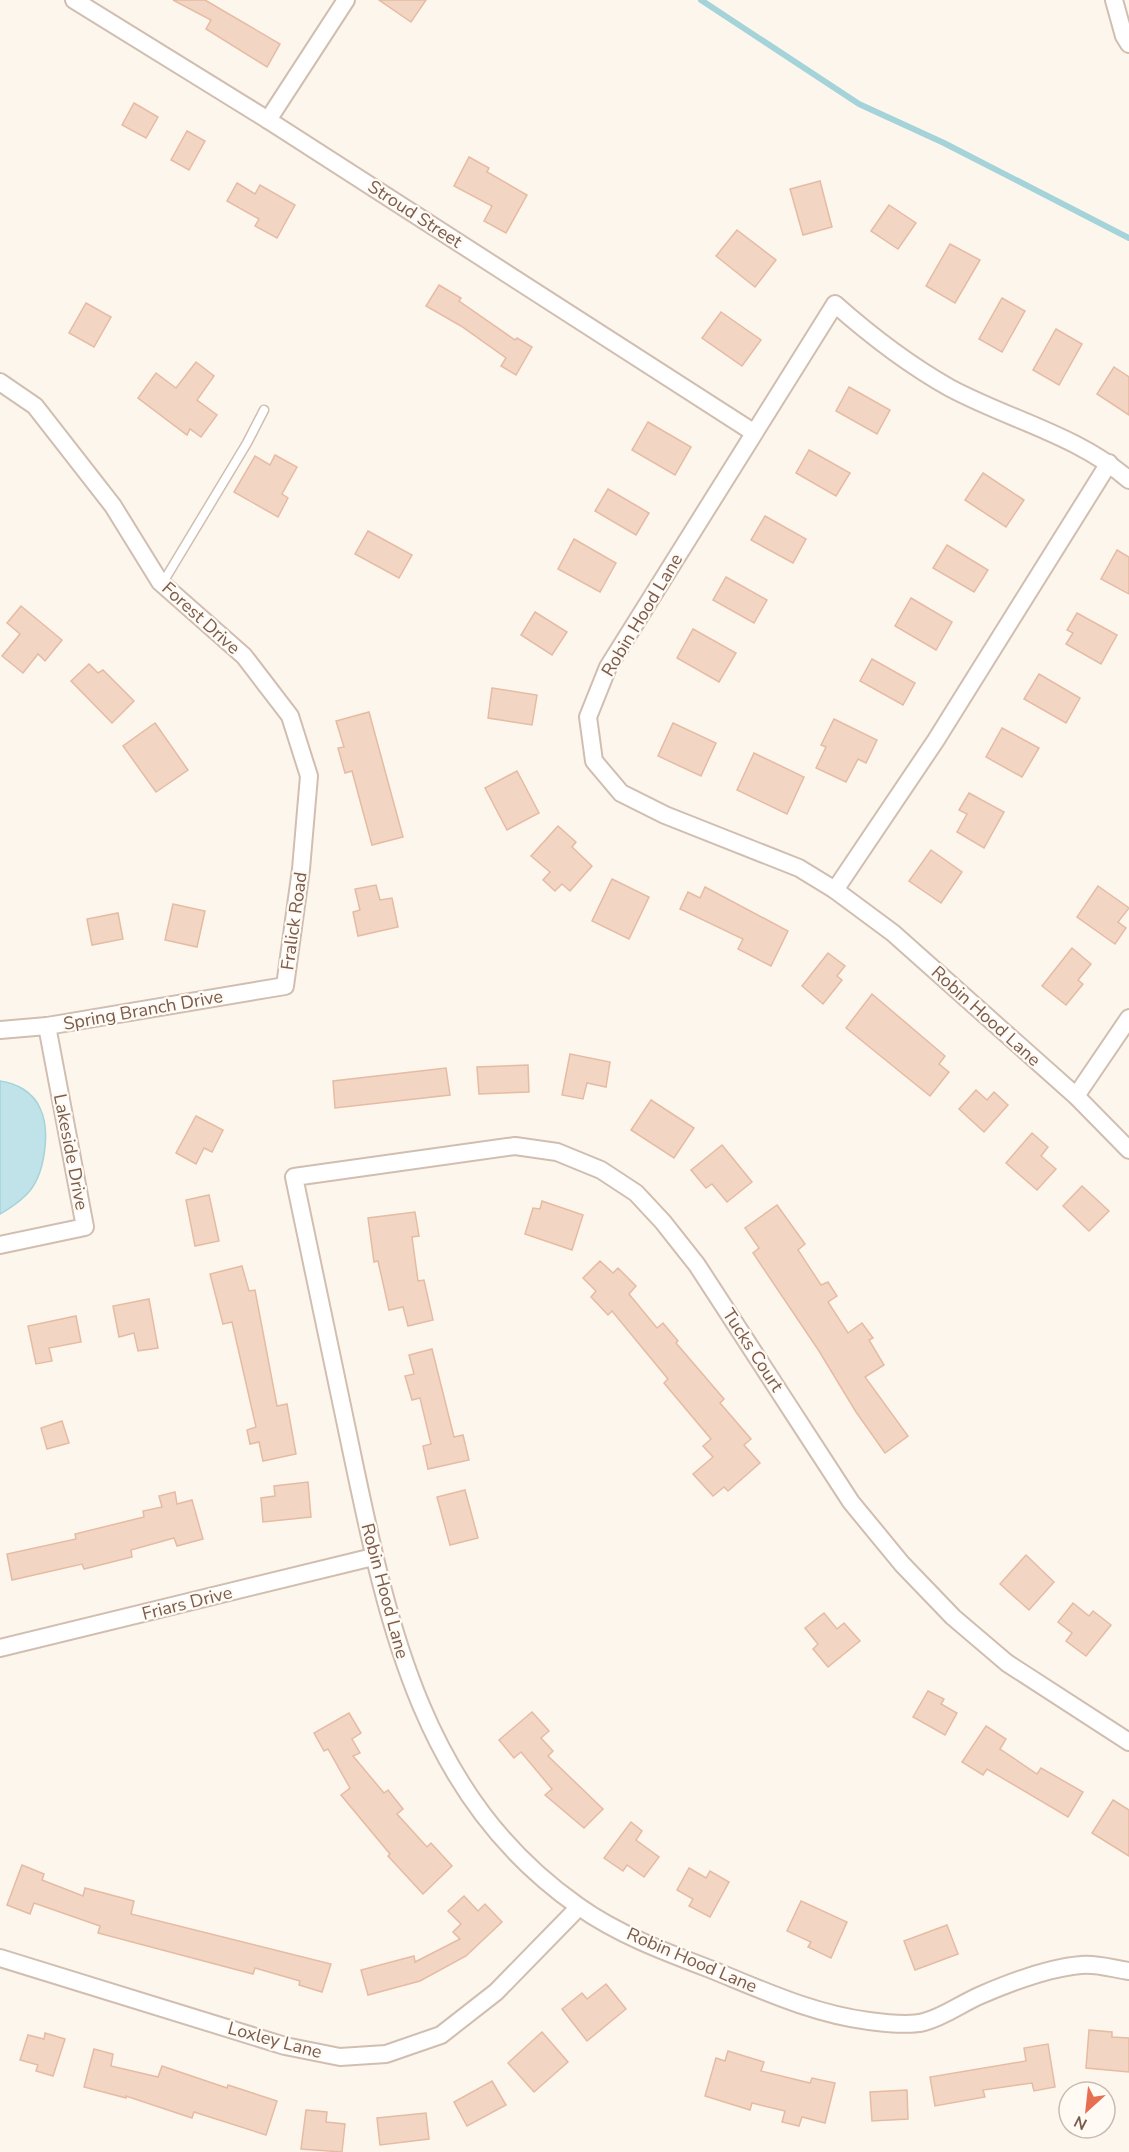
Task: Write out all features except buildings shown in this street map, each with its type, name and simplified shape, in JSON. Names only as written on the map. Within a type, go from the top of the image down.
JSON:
[{"type":"street","name":"Stroud Street","points":[[74,0],[268,120],[753,432]]},
{"type":"street","points":[[268,120],[346,0]]},
{"type":"street","points":[[1114,0],[1124,36],[1129,44]]},
{"type":"street","name":"Robin Hood Lane","points":[[1109,463],[1063,437],[950,388],[873,337],[835,304],[608,667],[588,717],[594,761],[621,793],[666,815],[799,868],[836,890],[893,933],[1076,1096],[1129,1150]]},
{"type":"street","name":"Forest Drive","points":[[0,382],[35,406],[113,506],[162,584],[244,656],[290,716],[309,776],[302,857]]},
{"type":"street","points":[[836,890],[936,740],[1109,463],[1129,480]]},
{"type":"street","name":"Fralick Road","points":[[285,986],[302,857]]},
{"type":"street","name":"Spring Branch Drive","points":[[0,1030],[47,1026],[285,986]]},
{"type":"street","points":[[1076,1096],[1129,1018]]},
{"type":"street","name":"Lakeside Drive","points":[[0,1245],[85,1227],[47,1026]]},
{"type":"street","name":"Tucks Court","points":[[294,1178],[514,1146],[557,1152],[601,1170],[636,1193],[697,1264],[851,1502],[902,1564],[953,1617],[1008,1664],[1129,1742]]},
{"type":"street","name":"Robin Hood Lane","points":[[294,1178],[373,1557],[392,1630],[420,1705],[443,1754],[466,1791],[500,1835],[539,1875],[579,1907],[650,1946],[813,2010],[868,2021],[922,2023],[982,1994],[1044,1972],[1083,1964],[1129,1971]]},
{"type":"street","name":"Friars Drive","points":[[0,1648],[373,1557]]},
{"type":"street","name":"Loxley Lane","points":[[0,1958],[285,2046],[340,2057],[386,2054],[441,2035],[496,1992],[579,1907]]},
{"type":"lane","points":[[162,584],[264,410]]},
{"type":"water","points":[[0,1081],[23,1089],[37,1102],[43,1118],[45,1141],[42,1166],[33,1187],[20,1200],[0,1214]]},
{"type":"waterway","points":[[701,0],[859,104],[944,143],[1129,238]]}]
